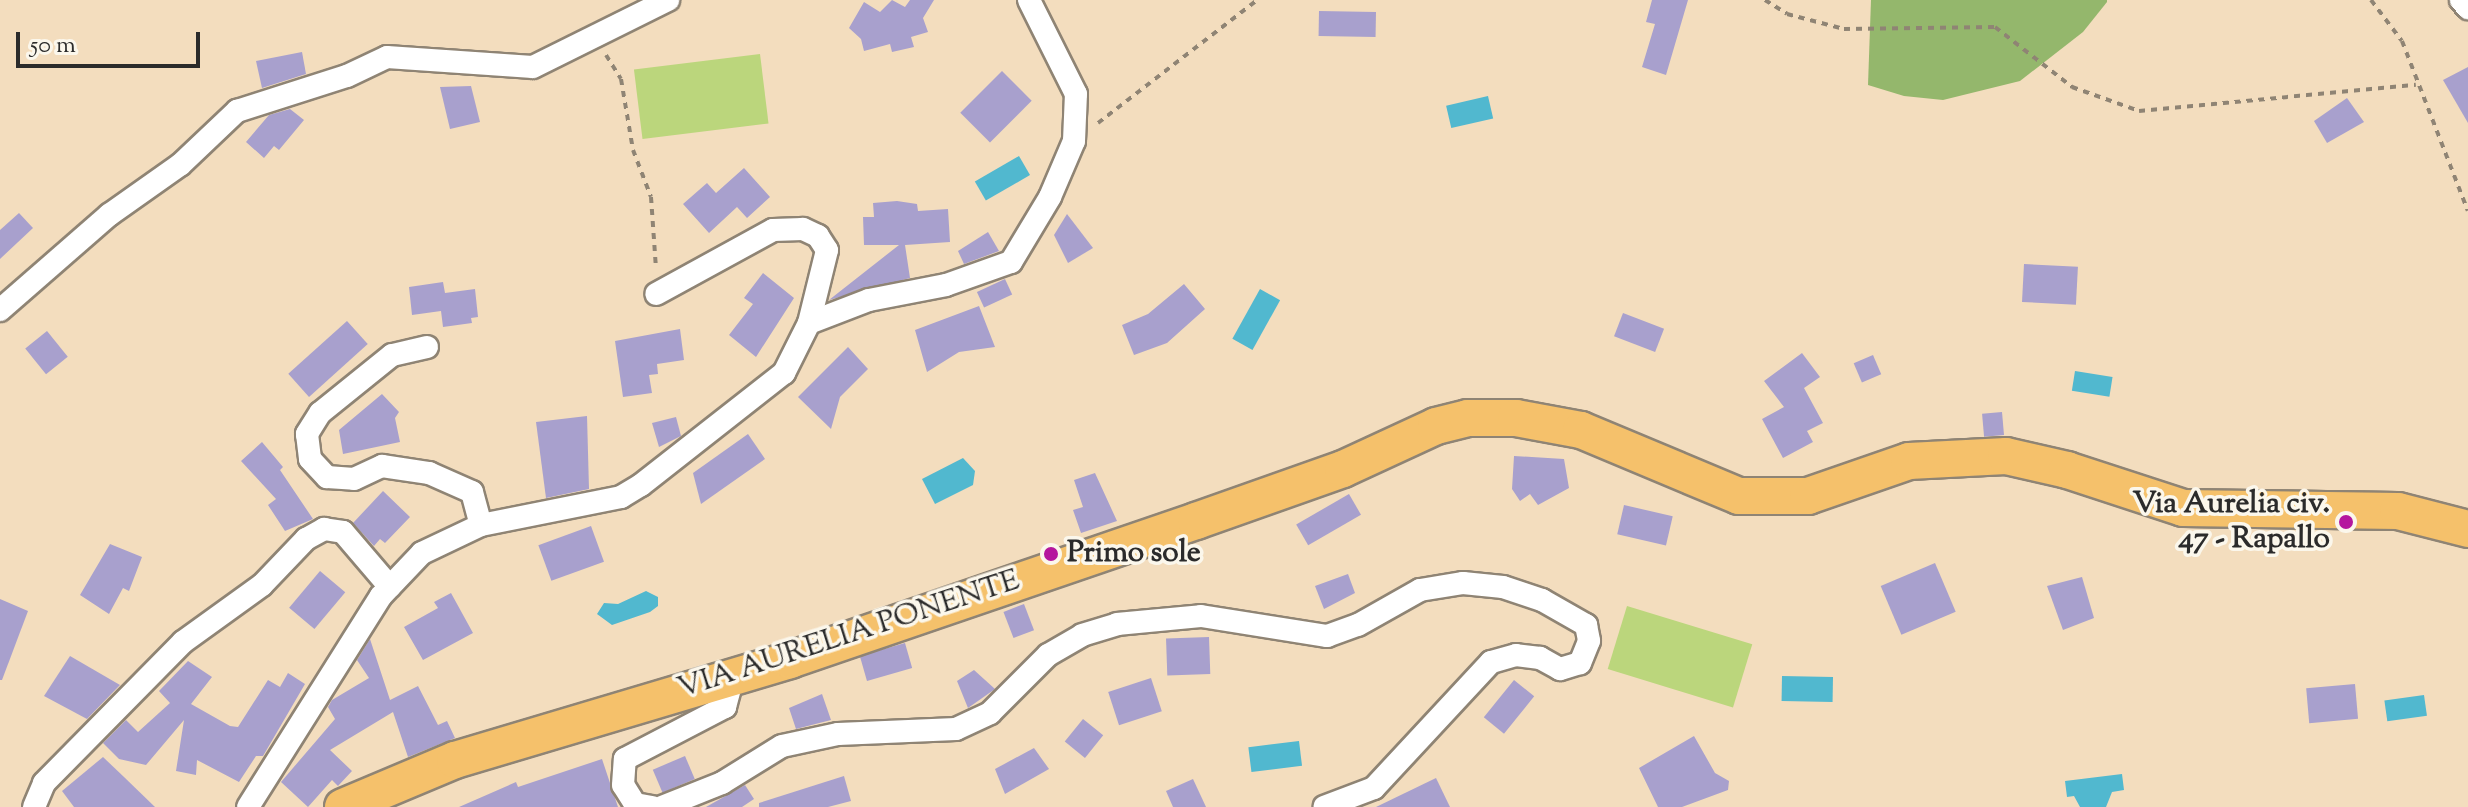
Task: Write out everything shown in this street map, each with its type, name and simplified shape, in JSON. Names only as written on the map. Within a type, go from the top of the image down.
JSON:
[{"type":"main road","name":"VIA AURELIA PONENTE","points":[[343,807],[455,760],[733,677],[1343,469],[1436,426],[1468,418],[1516,418],[1581,430],[1739,496],[1808,496],[1909,461],[2006,456],[2067,470],[2183,508],[2398,511],[2468,529]]},
{"type":"street","points":[[0,310],[109,215],[180,165],[237,111],[347,76],[387,57],[533,67],[668,0]]},
{"type":"street","points":[[809,323],[869,300],[946,285],[1011,262],[1050,197],[1074,141],[1076,94],[1029,0]]},
{"type":"street","points":[[2461,0],[2468,8]]},
{"type":"street","points":[[248,807],[390,587],[422,553],[481,525],[621,497],[641,485],[784,373],[809,323],[827,250],[818,236],[803,229],[773,230],[656,294]]},
{"type":"street","points":[[427,347],[392,355],[320,413],[307,434],[310,459],[327,477],[354,479],[382,466],[429,473],[472,492],[481,525]]},
{"type":"street","points":[[34,807],[44,783],[183,642],[262,585],[306,539],[324,529],[343,532],[390,587]]},
{"type":"street","points":[[662,807],[722,783],[782,746],[838,734],[956,729],[990,713],[1048,655],[1082,635],[1117,624],[1201,616],[1327,636],[1358,625],[1420,590],[1463,583],[1503,587],[1542,600],[1586,625],[1589,641],[1580,663],[1560,669],[1540,658],[1516,655],[1491,662],[1374,788],[1324,807]]},
{"type":"street","points":[[652,807],[635,804],[623,785],[625,759],[725,707],[733,677]]},
{"type":"path","points":[[1074,141],[1257,0]]},
{"type":"path","points":[[1765,0],[1787,14],[1844,29],[1995,27],[2072,87],[2139,111],[2416,85]]},
{"type":"path","points":[[2371,0],[2402,41],[2416,85],[2468,211]]},
{"type":"path","points":[[593,36],[621,79],[633,150],[651,197],[656,294]]},
{"type":"green space","points":[[1871,0],[2107,2],[2083,32],[2020,81],[1943,100],[1904,96],[1868,85]]},
{"type":"green space","points":[[760,54],[769,123],[642,139],[634,69]]},
{"type":"green space","points":[[1627,606],[1752,644],[1733,707],[1608,669]]},
{"type":"water","points":[[1488,96],[1493,118],[1451,128],[1446,106]]},
{"type":"water","points":[[1019,156],[1030,175],[986,201],[975,182]]},
{"type":"water","points":[[1260,289],[1280,300],[1252,350],[1232,339]]},
{"type":"water","points":[[2075,371],[2113,377],[2109,397],[2072,391]]},
{"type":"water","points":[[963,458],[975,471],[973,485],[935,504],[922,479]]},
{"type":"water","points":[[646,591],[658,597],[658,606],[650,612],[612,625],[597,614],[604,603],[618,604]]},
{"type":"water","points":[[1782,676],[1833,677],[1833,702],[1782,701]]},
{"type":"water","points":[[2424,695],[2427,716],[2387,721],[2384,701]]},
{"type":"water","points":[[1299,741],[1302,766],[1251,772],[1248,747]]},
{"type":"water","points":[[2122,774],[2124,790],[2112,792],[2106,807],[2080,807],[2074,796],[2067,797],[2065,781]]},
{"type":"building","points":[[892,0],[905,7],[910,0],[934,0],[923,18],[928,32],[911,37],[914,47],[892,52],[890,44],[864,51],[861,39],[849,28],[864,2],[880,12]]},
{"type":"building","points":[[1652,0],[1688,0],[1666,75],[1642,67],[1655,24],[1646,22]]},
{"type":"building","points":[[1319,11],[1376,12],[1376,37],[1319,36]]},
{"type":"building","points":[[302,52],[306,74],[262,88],[256,61]]},
{"type":"building","points":[[2468,67],[2468,123],[2443,80]]},
{"type":"building","points":[[1002,71],[1032,101],[990,142],[960,113]]},
{"type":"building","points":[[471,86],[480,122],[450,129],[440,87]]},
{"type":"building","points":[[2347,98],[2364,122],[2327,143],[2314,121]]},
{"type":"building","points":[[290,109],[304,120],[279,150],[274,146],[264,158],[246,142],[269,115]]},
{"type":"building","points":[[744,168],[770,197],[747,218],[737,207],[709,233],[683,204],[707,183],[716,193]]},
{"type":"building","points":[[897,201],[917,204],[918,211],[948,209],[950,242],[905,245],[910,278],[829,300],[899,245],[864,245],[863,217],[874,217],[873,203]]},
{"type":"building","points":[[19,213],[33,228],[0,259],[0,230]]},
{"type":"building","points":[[1067,214],[1093,248],[1068,263],[1054,235]]},
{"type":"building","points":[[988,232],[999,251],[964,264],[958,251]]},
{"type":"building","points":[[2024,264],[2078,267],[2076,305],[2022,302]]},
{"type":"building","points":[[763,273],[794,298],[756,357],[729,335],[753,304],[744,298]]},
{"type":"building","points":[[1005,279],[1012,294],[984,308],[977,292]]},
{"type":"building","points":[[443,282],[445,293],[475,289],[478,317],[471,318],[472,323],[443,327],[441,311],[412,315],[409,287]]},
{"type":"building","points":[[1184,284],[1205,309],[1167,343],[1134,355],[1122,325],[1148,314]]},
{"type":"building","points":[[979,306],[995,347],[959,352],[927,372],[915,330]]},
{"type":"building","points":[[1623,313],[1664,329],[1655,352],[1614,336]]},
{"type":"building","points":[[347,321],[368,344],[309,397],[288,374]]},
{"type":"building","points":[[680,329],[684,360],[657,364],[658,374],[649,375],[652,393],[623,397],[615,341]]},
{"type":"building","points":[[47,331],[68,357],[46,374],[25,349]]},
{"type":"building","points":[[848,347],[868,369],[840,397],[831,429],[798,397]]},
{"type":"building","points":[[1802,353],[1820,377],[1804,388],[1823,423],[1807,431],[1813,442],[1783,458],[1762,419],[1784,407],[1764,381]]},
{"type":"building","points":[[1873,355],[1881,374],[1862,383],[1854,363]]},
{"type":"building","points":[[382,394],[399,412],[395,418],[400,442],[343,454],[339,430]]},
{"type":"building","points":[[2002,412],[2004,435],[1984,437],[1982,414]]},
{"type":"building","points":[[587,416],[589,489],[546,498],[536,422]]},
{"type":"building","points":[[676,417],[681,436],[659,447],[652,423]]},
{"type":"building","points":[[748,434],[765,459],[701,504],[693,473]]},
{"type":"building","points":[[262,442],[283,467],[280,470],[313,519],[285,531],[268,505],[276,499],[241,461]]},
{"type":"building","points":[[1514,456],[1564,459],[1569,488],[1538,505],[1530,494],[1520,501],[1512,489]]},
{"type":"building","points":[[1095,473],[1117,521],[1081,533],[1073,510],[1083,507],[1074,480]]},
{"type":"building","points":[[383,491],[410,517],[385,543],[380,539],[374,546],[353,523]]},
{"type":"building","points":[[1349,494],[1361,515],[1308,545],[1296,524]]},
{"type":"building","points":[[1624,505],[1673,516],[1666,545],[1617,534]]},
{"type":"building","points":[[591,526],[604,562],[551,581],[538,545]]},
{"type":"building","points":[[110,544],[142,557],[129,591],[123,588],[109,614],[80,595]]},
{"type":"building","points":[[1935,563],[1956,612],[1901,635],[1881,586]]},
{"type":"building","points":[[320,571],[345,592],[314,629],[289,608]]},
{"type":"building","points":[[1348,574],[1355,593],[1324,609],[1315,586]]},
{"type":"building","points":[[2082,577],[2094,618],[2063,630],[2047,586]]},
{"type":"building","points":[[451,593],[473,633],[423,660],[404,627],[438,608],[434,602]]},
{"type":"building","points":[[0,599],[28,611],[2,680],[0,680]]},
{"type":"building","points":[[1024,604],[1034,630],[1013,638],[1003,612]]},
{"type":"building","points":[[1209,637],[1210,674],[1167,675],[1166,639]]},
{"type":"building","points":[[370,639],[390,700],[418,686],[438,725],[447,721],[455,738],[408,757],[393,712],[330,750],[352,771],[338,786],[332,780],[308,807],[281,782],[335,719],[328,707],[332,700],[369,678],[357,660]]},
{"type":"building","points":[[905,643],[912,668],[867,681],[860,656]]},
{"type":"building","points":[[70,656],[120,685],[87,719],[44,696]]},
{"type":"building","points":[[188,661],[212,677],[191,704],[230,726],[238,727],[268,680],[280,687],[288,673],[305,684],[263,756],[256,756],[239,782],[197,760],[196,775],[176,771],[184,720],[146,765],[119,759],[103,743],[126,720],[138,732],[170,703],[159,691]]},
{"type":"building","points":[[974,670],[995,689],[968,708],[957,681]]},
{"type":"building","points":[[1151,678],[1162,711],[1119,725],[1108,692]]},
{"type":"building","points":[[1514,680],[1534,696],[1504,734],[1484,717]]},
{"type":"building","points":[[2355,684],[2358,719],[2309,723],[2306,688]]},
{"type":"building","points":[[822,694],[831,720],[796,729],[789,708]]},
{"type":"building","points":[[1083,719],[1103,735],[1085,758],[1065,742]]},
{"type":"building","points":[[1694,736],[1715,773],[1729,781],[1728,790],[1682,807],[1658,807],[1639,768]]},
{"type":"building","points":[[1034,748],[1049,769],[1005,794],[995,769]]},
{"type":"building","points":[[685,756],[695,779],[663,793],[653,770]]},
{"type":"building","points":[[103,757],[155,807],[74,807],[62,791]]},
{"type":"building","points":[[602,759],[618,807],[459,807],[516,782],[518,787]]},
{"type":"building","points":[[844,776],[851,801],[828,807],[759,807],[759,803]]},
{"type":"building","points":[[1436,778],[1450,807],[1376,807]]},
{"type":"building","points":[[1193,779],[1206,807],[1173,807],[1166,791]]},
{"type":"building","points":[[745,785],[754,799],[742,807],[706,807]]},
{"type":"place","name":"Via Aurelia civ. 47 - Rapallo","points":[[2346,522]]},
{"type":"place","name":"Primo sole","points":[[1051,554]]}]
